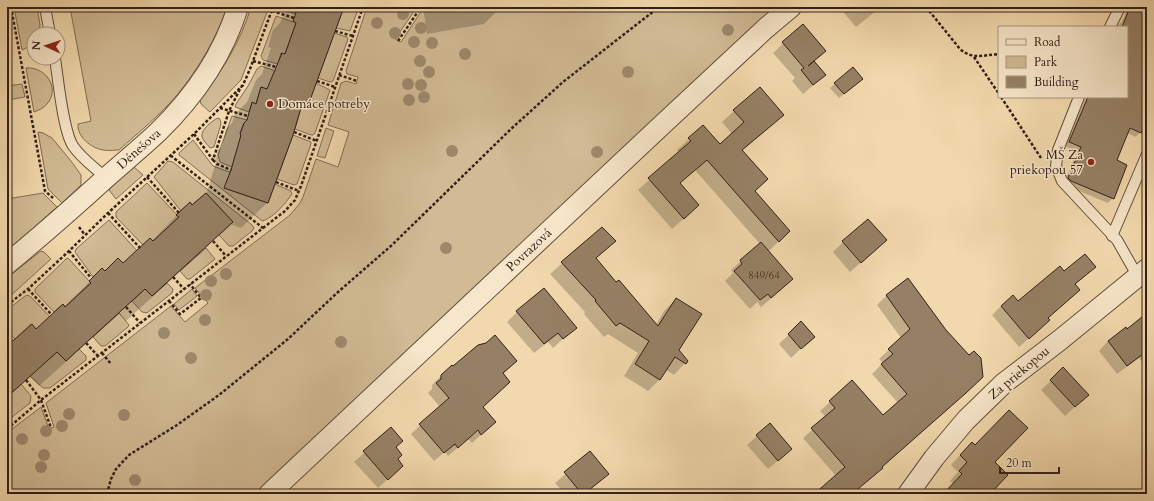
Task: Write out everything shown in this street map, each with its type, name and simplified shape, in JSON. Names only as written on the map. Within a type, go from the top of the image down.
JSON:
[{"type":"street","name":"Dénešova","points":[[7,264],[66,214],[158,131],[185,102],[204,78],[218,55],[235,18],[238,7]]},
{"type":"street","name":"Povrazová","points":[[269,494],[760,34],[791,7]]},
{"type":"street","name":"Za priekopou","points":[[908,494],[934,458],[966,420],[1004,383],[1143,273]]},
{"type":"lane","points":[[45,7],[49,26]]},
{"type":"lane","points":[[1110,26],[1120,7]]},
{"type":"lane","points":[[56,66],[64,117],[72,145],[81,156],[106,178]]},
{"type":"lane","points":[[1079,98],[1058,150],[1056,166],[1062,181],[1117,240],[1143,273]]},
{"type":"lane","points":[[1112,236],[1147,154]]},
{"type":"path","points":[[11,7],[45,190],[85,234]]},
{"type":"path","points":[[7,429],[41,400],[285,211],[295,200],[363,7]]},
{"type":"path","points":[[398,41],[421,7]]},
{"type":"path","points":[[107,494],[111,479],[116,469],[128,455],[177,425],[219,395],[288,339],[338,292],[392,245],[512,128],[563,82],[660,7]]},
{"type":"path","points":[[926,7],[960,49],[966,54],[974,56],[998,54]]},
{"type":"path","points":[[272,11],[294,18]]},
{"type":"path","points":[[335,31],[353,36]]},
{"type":"path","points":[[974,56],[998,92]]},
{"type":"path","points":[[253,61],[276,67]]},
{"type":"path","points":[[339,75],[357,81]]},
{"type":"path","points":[[317,81],[336,87]]},
{"type":"path","points":[[213,160],[229,111],[243,85]]},
{"type":"path","points":[[220,108],[248,116]]},
{"type":"path","points":[[294,132],[317,141]]},
{"type":"path","points":[[194,134],[217,164],[231,170]]},
{"type":"path","points":[[170,154],[263,228]]},
{"type":"path","points":[[147,177],[178,213]]},
{"type":"path","points":[[276,182],[299,191]]},
{"type":"path","points":[[108,213],[140,248]]},
{"type":"path","points":[[213,241],[226,256]]},
{"type":"path","points":[[69,251],[91,278]]},
{"type":"path","points":[[174,277],[184,289]]},
{"type":"path","points":[[169,301],[180,314],[201,298],[190,284]]},
{"type":"path","points":[[28,289],[52,314]]},
{"type":"path","points":[[126,306],[140,323]]},
{"type":"path","points":[[7,336],[12,341]]},
{"type":"path","points":[[86,343],[98,356]]},
{"type":"path","points":[[102,353],[111,364]]},
{"type":"path","points":[[26,380],[41,400],[52,428]]},
{"type":"green space","points":[[14,7],[37,7],[40,26],[26,26],[26,48],[22,50]]},
{"type":"green space","points":[[70,7],[227,7],[218,30],[206,53],[193,74],[177,95],[119,150],[103,150],[94,147],[86,141],[78,129],[78,124],[91,121]]},
{"type":"green space","points":[[251,7],[269,7],[241,80],[210,112],[201,104],[200,100],[230,55],[242,32]]},
{"type":"green space","points":[[280,7],[298,7],[295,14],[281,9]]},
{"type":"green space","points":[[344,7],[359,7],[350,31],[336,28]]},
{"type":"green space","points":[[367,7],[417,7],[395,39],[401,42],[424,7],[776,7],[257,494],[7,494],[7,433],[41,407],[49,429],[54,427],[46,403],[171,306],[185,322],[208,303],[195,288],[290,215],[300,203],[316,159],[338,167],[349,132],[328,125],[341,83],[346,81],[356,84],[358,77],[347,74],[346,71]]},
{"type":"green space","points":[[276,16],[296,23],[285,54],[281,53],[278,64],[263,60],[261,56]]},
{"type":"green space","points":[[334,33],[347,37],[348,39],[333,81],[330,82],[318,78]]},
{"type":"green space","points":[[261,66],[279,72],[273,91],[261,87],[256,104],[252,103],[249,112],[235,107],[257,69]]},
{"type":"green space","points":[[26,68],[33,68],[45,74],[52,85],[51,98],[47,104],[43,108],[34,112]]},
{"type":"green space","points":[[316,83],[330,90],[315,133],[311,135],[295,129],[303,101],[309,102]]},
{"type":"green space","points":[[22,84],[25,97],[7,100],[7,86]]},
{"type":"green space","points":[[232,116],[247,120],[244,123],[240,133],[242,137],[232,167],[220,162],[218,155]]},
{"type":"green space","points":[[218,118],[220,119],[221,124],[214,147],[210,148],[203,140],[202,134],[207,126]]},
{"type":"green space","points":[[326,128],[334,131],[325,158],[317,156]]},
{"type":"green space","points":[[38,132],[52,138],[81,175],[81,185],[62,203],[48,189]]},
{"type":"green space","points":[[293,135],[311,142],[297,184],[294,185],[277,179]]},
{"type":"green space","points":[[193,140],[213,166],[235,174],[230,190],[268,203],[275,184],[291,191],[292,194],[276,213],[263,221],[261,220],[179,155],[179,153]]},
{"type":"green space","points":[[168,161],[173,162],[252,225],[254,228],[252,231],[233,246],[229,246],[219,235],[233,222],[206,193],[192,205],[190,202],[181,211],[154,177]]},
{"type":"green space","points":[[133,166],[143,175],[116,199],[109,190]]},
{"type":"green space","points":[[147,183],[179,217],[153,241],[150,238],[143,245],[116,217],[116,212]]},
{"type":"green space","points":[[43,193],[57,207],[7,251],[7,199]]},
{"type":"green space","points":[[109,220],[139,253],[126,266],[118,258],[105,271],[102,268],[93,277],[75,252],[76,249]]},
{"type":"green space","points":[[206,248],[215,259],[190,279],[187,279],[180,271]]},
{"type":"green space","points":[[41,251],[51,259],[7,299],[7,278]]},
{"type":"green space","points":[[68,258],[91,283],[65,307],[63,304],[54,312],[35,292],[35,289]]},
{"type":"green space","points":[[167,283],[173,289],[172,293],[147,313],[142,312],[132,301],[145,289],[152,296]]},
{"type":"green space","points":[[192,289],[197,296],[179,310],[174,304]]},
{"type":"green space","points":[[28,295],[52,319],[38,331],[31,324],[15,339],[7,331],[7,310]]},
{"type":"green space","points":[[119,313],[129,325],[128,327],[105,346],[101,346],[93,337]]},
{"type":"green space","points":[[79,349],[86,356],[86,360],[50,388],[43,388],[30,376],[57,352],[66,361]]},
{"type":"green space","points":[[21,384],[31,396],[30,403],[7,421],[7,397]]},
{"type":"building","points":[[298,7],[344,7],[309,103],[303,101],[293,135],[268,203],[224,188],[231,170],[241,135],[240,134],[244,123],[247,120],[252,102],[256,104],[261,87],[267,89],[282,53],[285,54],[296,23],[293,21]]},
{"type":"building","points":[[1130,7],[1147,7],[1147,119],[1141,133],[1130,128],[1117,160],[1127,165],[1114,199],[1071,181],[1068,178],[1081,147],[1069,142],[1088,98],[1128,98],[1128,26],[1122,26]]},
{"type":"building","points":[[803,24],[826,51],[814,61],[826,75],[813,85],[801,70],[804,68],[782,42]]},
{"type":"building","points":[[853,67],[863,79],[844,94],[834,83]]},
{"type":"building","points":[[760,87],[784,115],[742,150],[768,179],[755,191],[790,231],[779,242],[707,160],[680,183],[699,205],[684,219],[648,178],[691,141],[688,138],[703,125],[720,144],[744,122],[733,110]]},
{"type":"building","points":[[206,193],[233,222],[152,296],[145,289],[66,361],[57,352],[7,397],[7,346],[32,324],[36,329],[63,304],[65,307],[91,283],[89,281],[102,268],[105,271],[118,258],[123,263],[150,238],[153,241],[179,217],[176,215],[190,202],[192,205]]},
{"type":"building","points":[[868,219],[887,240],[861,263],[842,241]]},
{"type":"building","points":[[602,227],[616,241],[596,258],[616,282],[619,280],[658,326],[676,298],[702,314],[679,350],[688,361],[686,364],[675,357],[660,380],[635,364],[649,341],[620,323],[616,326],[595,301],[596,300],[561,262]]},
{"type":"building","points":[[761,242],[793,279],[771,298],[768,294],[760,300],[734,271],[742,264],[740,260]]},
{"type":"building","points":[[1085,254],[1096,267],[1075,284],[1080,290],[1048,318],[1050,320],[1029,339],[1001,306],[1013,295],[1018,301],[1060,266],[1064,271]]},
{"type":"building","points":[[908,278],[946,330],[969,355],[974,351],[981,358],[983,377],[882,467],[883,468],[852,494],[814,494],[845,467],[811,428],[835,408],[829,401],[852,380],[883,415],[907,394],[881,364],[893,354],[888,349],[910,329],[886,295]]},
{"type":"building","points":[[544,288],[577,328],[563,339],[558,333],[544,344],[516,311]]},
{"type":"building","points":[[1147,313],[1147,351],[1127,366],[1108,341],[1126,327],[1127,329]]},
{"type":"building","points":[[801,321],[815,337],[801,349],[788,334]]},
{"type":"building","points":[[495,335],[517,361],[503,373],[510,382],[483,407],[496,422],[481,435],[478,430],[458,448],[455,444],[444,453],[419,424],[449,398],[436,383],[441,379],[441,375],[452,365],[453,366],[478,345],[486,343]]},
{"type":"building","points":[[1063,367],[1089,395],[1075,407],[1050,380]]},
{"type":"building","points":[[1009,410],[1028,428],[995,462],[1008,475],[990,494],[943,494],[962,474],[959,471],[967,462],[960,455],[972,442],[975,445]]},
{"type":"building","points":[[770,423],[792,449],[778,461],[756,435]]},
{"type":"building","points":[[391,427],[403,441],[396,447],[402,455],[398,459],[403,466],[388,480],[363,451]]},
{"type":"building","points":[[590,451],[609,474],[582,494],[564,472]]},
{"type":"place","name":"Domáce potreby","points":[[270,104]]},
{"type":"place","name":"MŠ Za priekopou 57","points":[[1091,162]]}]
